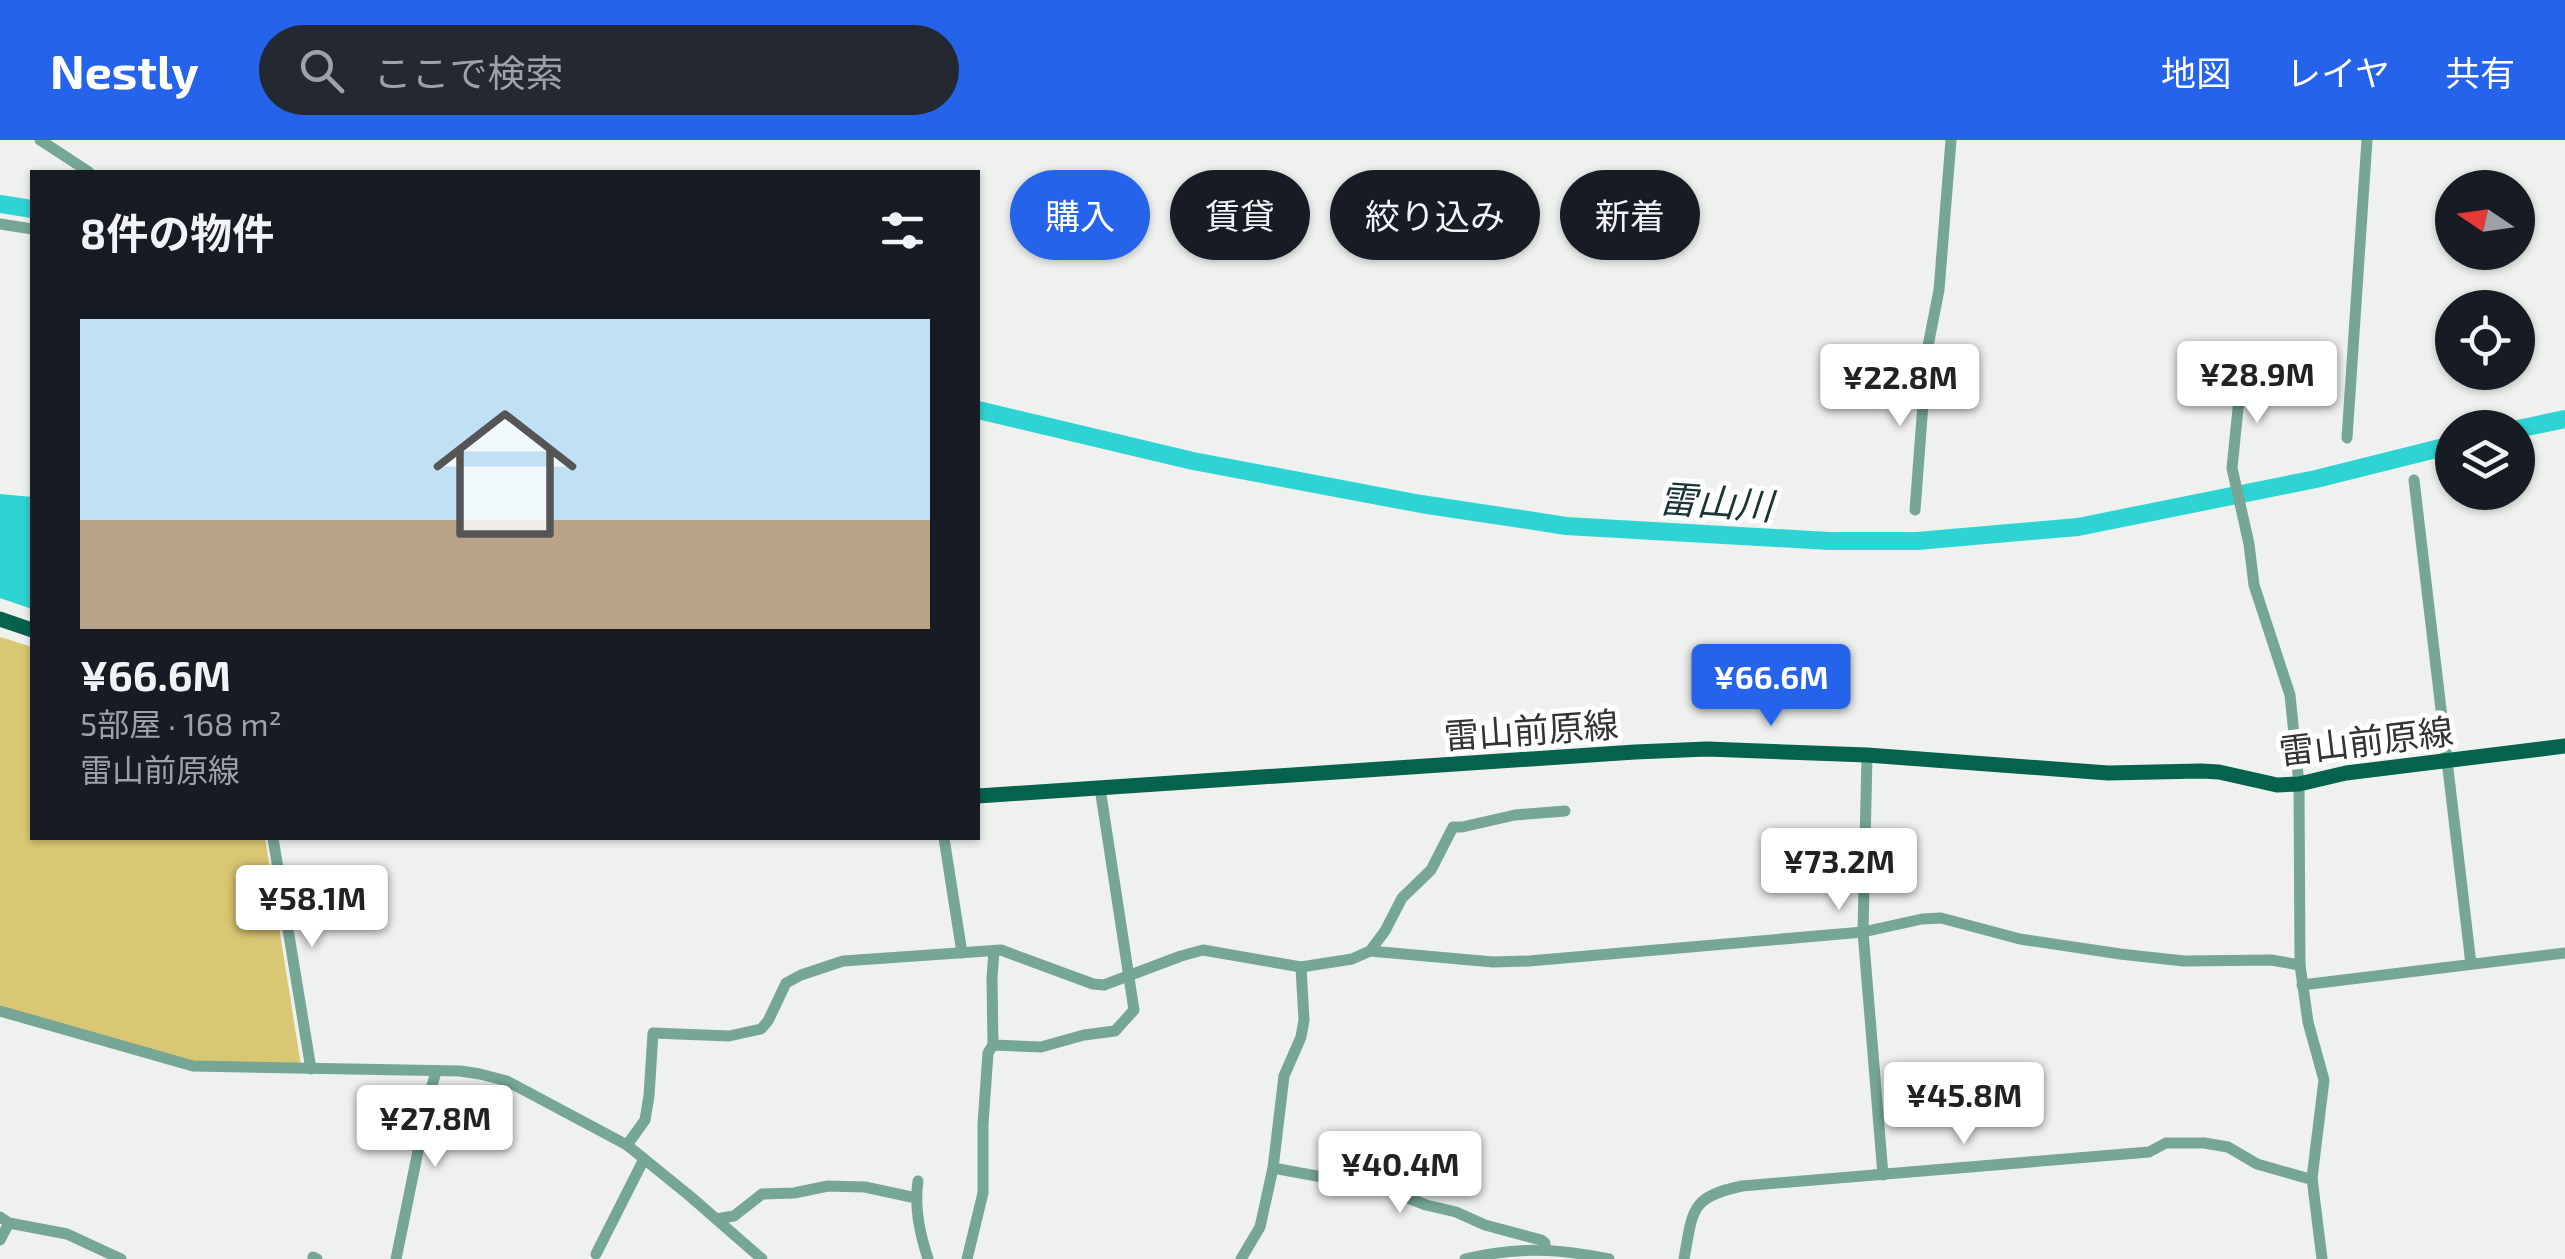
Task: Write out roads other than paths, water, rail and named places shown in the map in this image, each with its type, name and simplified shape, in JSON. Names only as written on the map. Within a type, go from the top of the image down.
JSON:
[{"type":"main road","points":[[0,619],[30,629]]},
{"type":"main road","name":"雷山前原線","points":[[980,796],[1706,750],[1867,755],[2108,773],[2219,772],[2277,786],[2346,773],[2565,746]]},
{"type":"street","points":[[40,140],[61,146],[87,170]]},
{"type":"street","points":[[1915,510],[1927,351],[1940,290],[1952,140]]},
{"type":"street","points":[[2346,438],[2367,140]]},
{"type":"street","points":[[0,224],[30,229]]},
{"type":"street","points":[[2241,379],[2232,468],[2254,585],[2290,695],[2299,784],[2300,965],[2308,1022],[2324,1080],[2312,1178],[2322,1259]]},
{"type":"street","points":[[2414,480],[2471,964]]},
{"type":"street","points":[[1867,755],[1863,932],[1884,1174]]},
{"type":"street","points":[[993,1045],[1041,1046],[1115,1032],[1134,1010],[1100,788]]},
{"type":"street","points":[[626,1146],[645,1120],[654,1032],[729,1036],[761,1029],[786,983],[802,974],[843,962],[1001,950],[1093,984],[1104,984],[1203,950],[1301,967],[1352,960],[1370,951],[1402,898],[1431,870],[1454,827],[1515,815],[1564,811]]},
{"type":"street","points":[[273,840],[310,1069]]},
{"type":"street","points":[[944,840],[962,953]]},
{"type":"street","points":[[1370,951],[1511,962],[1863,932],[1941,918],[2020,939],[2120,954],[2184,960],[2271,960],[2300,965]]},
{"type":"street","points":[[967,1259],[983,1193],[983,1124],[988,1052],[993,1045],[994,951]]},
{"type":"street","points":[[2302,985],[2565,953]]},
{"type":"street","points":[[1241,1259],[1260,1227],[1273,1168],[1284,1076],[1301,1037],[1301,967]]},
{"type":"street","points":[[0,1012],[192,1066],[480,1074],[507,1082],[626,1146],[762,1259]]},
{"type":"street","points":[[396,1259],[436,1072]]},
{"type":"street","points":[[1684,1259],[1697,1204],[1742,1186],[2150,1152],[2166,1143],[2228,1147],[2257,1164],[2312,1178]]},
{"type":"street","points":[[596,1254],[644,1159]]},
{"type":"street","points":[[1273,1168],[1382,1188],[1485,1225],[1541,1240],[1544,1249]]},
{"type":"street","points":[[918,1182],[921,1238],[928,1259]]},
{"type":"street","points":[[716,1220],[734,1216],[762,1194],[828,1186],[865,1188],[916,1198]]},
{"type":"street","points":[[0,1240],[4,1220],[66,1234],[121,1259]]},
{"type":"street","points":[[1465,1259],[1544,1249],[1609,1259]]},
{"type":"water","points":[[0,494],[30,497],[30,608],[0,598]]},
{"type":"waterway","name":"雷山川","points":[[0,204],[30,209]]},
{"type":"waterway","name":"雷山川","points":[[980,410],[1193,461],[1421,504],[1566,526],[1829,541],[1917,541],[2078,527],[2316,479],[2435,449]]},
{"type":"waterway","name":"雷山川","points":[[2535,425],[2565,419]]}]
